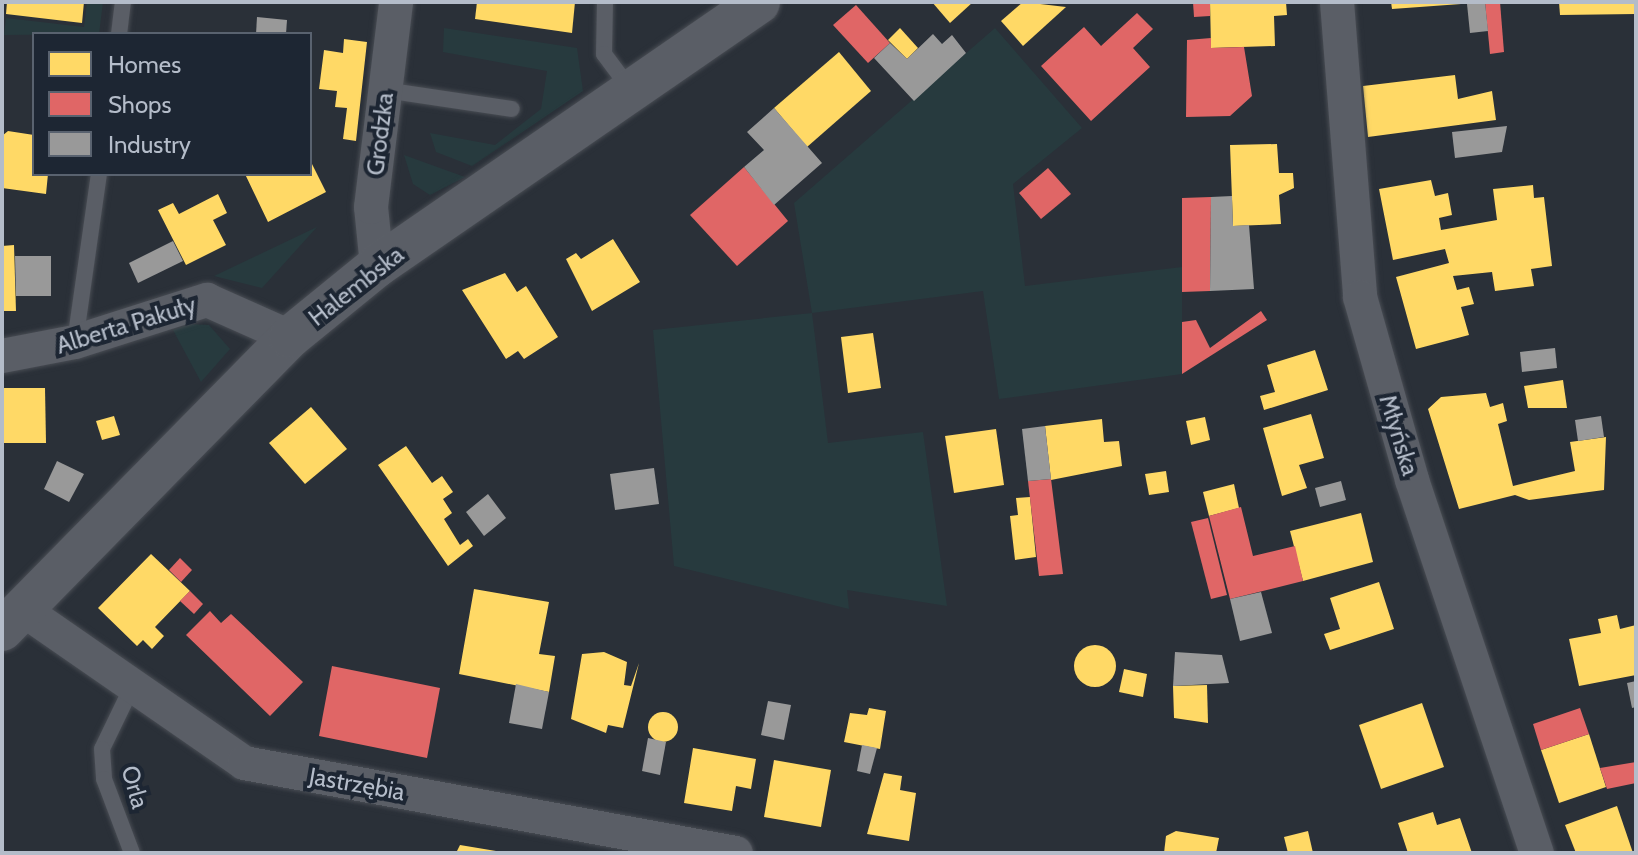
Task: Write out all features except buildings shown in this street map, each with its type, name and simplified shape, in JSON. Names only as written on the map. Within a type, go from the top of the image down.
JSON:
[{"type":"street","name":"Grodzka","points":[[377,266],[371,207],[396,2]]},
{"type":"street","name":"Halembska","points":[[12,619],[290,337],[377,266],[633,93],[759,2]]},
{"type":"street","name":"Młyńska","points":[[1337,2],[1360,297],[1412,480],[1537,853]]},
{"type":"street","name":"Alberta Pakuły","points":[[2,356],[75,342],[207,300],[290,337]]},
{"type":"street","name":"Jastrzębia","points":[[12,619],[244,763],[736,853]]},
{"type":"lane","points":[[119,32],[123,2]]},
{"type":"lane","points":[[605,2],[604,54],[633,93]]},
{"type":"lane","points":[[385,90],[512,109]]},
{"type":"lane","points":[[75,342],[99,176]]},
{"type":"lane","name":"Orla","points":[[130,691],[102,749],[104,779],[132,853]]},
{"type":"green space","points":[[87,2],[103,2],[99,32],[4,35],[6,18],[84,27]]},
{"type":"green space","points":[[444,28],[577,48],[583,91],[472,166],[436,152],[430,133],[495,145],[541,109],[547,71],[443,52]]},
{"type":"green space","points":[[995,28],[1082,128],[1013,184],[1025,286],[1182,267],[1182,374],[999,399],[983,291],[812,313],[794,203]]},
{"type":"green space","points":[[404,155],[465,177],[430,195],[413,184]]},
{"type":"green space","points":[[317,227],[262,288],[214,276]]},
{"type":"green space","points":[[812,313],[828,443],[923,432],[947,606],[847,590],[849,609],[674,566],[653,330]]},
{"type":"green space","points":[[189,324],[209,325],[230,349],[201,382],[173,330]]}]
